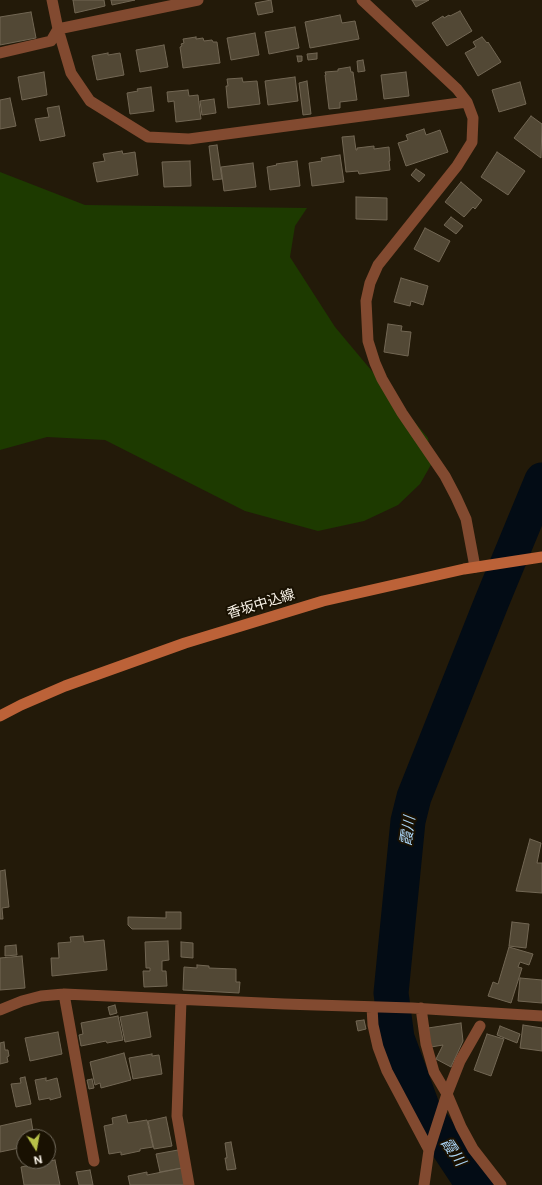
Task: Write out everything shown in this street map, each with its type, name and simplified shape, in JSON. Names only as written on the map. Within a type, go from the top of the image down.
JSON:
[{"type":"main road","name":"香坂中込線","points":[[0,716],[65,686],[185,643],[323,601],[475,567],[538,558]]},
{"type":"street","points":[[52,0],[70,73],[90,101],[148,137],[189,139],[467,102]]},
{"type":"street","points":[[0,52],[51,41],[58,29],[163,4],[198,0]]},
{"type":"street","points":[[362,0],[457,89],[467,102],[473,118],[472,142],[457,166],[378,265],[370,283],[366,301],[368,341],[375,363],[382,379],[402,413],[445,476],[456,497],[466,519],[475,567]]},
{"type":"street","points":[[64,994],[94,1161]]},
{"type":"street","points":[[0,1010],[22,1001],[41,996],[64,994],[181,1000],[417,1008],[542,1016]]},
{"type":"street","points":[[181,1000],[177,1116],[189,1185]]},
{"type":"street","points":[[376,1007],[373,1025],[378,1046],[387,1071],[430,1146]]},
{"type":"street","points":[[417,1008],[434,1072],[446,1098],[474,1149],[501,1185]]},
{"type":"street","points":[[424,1185],[430,1146],[446,1098],[460,1061],[480,1026]]},
{"type":"green space","points":[[0,172],[85,205],[307,208],[295,226],[290,257],[335,327],[428,438],[432,463],[420,484],[398,505],[364,521],[318,531],[245,511],[105,440],[47,437],[0,450]]},
{"type":"building","points":[[73,0],[104,0],[105,6],[75,13]]},
{"type":"building","points":[[111,0],[135,0],[112,5]]},
{"type":"building","points":[[271,0],[273,12],[258,15],[255,3]]},
{"type":"building","points":[[412,0],[429,0],[416,7]]},
{"type":"building","points":[[460,11],[472,31],[447,46],[432,23],[443,16],[444,18]]},
{"type":"building","points":[[31,12],[36,38],[0,45],[0,17]]},
{"type":"building","points":[[340,15],[342,23],[355,21],[359,39],[310,48],[305,22]]},
{"type":"building","points":[[295,27],[299,48],[269,54],[265,32]]},
{"type":"building","points":[[255,33],[259,55],[231,60],[227,38]]},
{"type":"building","points":[[196,37],[196,39],[203,38],[204,41],[212,40],[213,42],[217,42],[220,63],[183,68],[180,47],[182,46],[181,44],[184,43],[183,39]]},
{"type":"building","points":[[482,37],[487,43],[488,42],[501,62],[478,76],[465,53],[476,47],[473,42]]},
{"type":"building","points":[[164,45],[168,67],[140,72],[136,50]]},
{"type":"building","points":[[108,53],[108,55],[120,53],[124,75],[97,80],[92,56]]},
{"type":"building","points":[[317,53],[317,59],[308,60],[307,54]]},
{"type":"building","points":[[297,56],[302,56],[302,61],[298,62]]},
{"type":"building","points":[[363,60],[365,71],[358,72],[357,61]]},
{"type":"building","points":[[350,67],[351,72],[353,72],[357,100],[340,102],[340,108],[329,109],[325,72],[338,71],[338,69]]},
{"type":"building","points":[[44,72],[47,95],[22,100],[18,77]]},
{"type":"building","points":[[406,72],[409,96],[384,99],[381,75]]},
{"type":"building","points":[[295,77],[298,101],[268,105],[265,81]]},
{"type":"building","points":[[242,78],[243,82],[257,81],[260,104],[228,108],[226,86],[228,86],[227,79]]},
{"type":"building","points":[[307,81],[311,114],[303,115],[299,83]]},
{"type":"building","points":[[520,82],[526,104],[499,112],[492,90]]},
{"type":"building","points":[[151,87],[154,111],[130,114],[127,93],[138,91],[137,89]]},
{"type":"building","points":[[188,90],[189,96],[198,95],[201,119],[176,122],[174,101],[168,102],[167,92]]},
{"type":"building","points":[[10,98],[16,126],[0,129],[0,100]]},
{"type":"building","points":[[214,99],[216,113],[202,115],[200,101]]},
{"type":"building","points":[[59,106],[65,136],[40,141],[35,119],[49,117],[47,108]]},
{"type":"building","points":[[531,116],[542,124],[541,158],[514,138]]},
{"type":"building","points":[[424,129],[426,135],[440,130],[448,152],[406,166],[398,143],[408,140],[406,135]]},
{"type":"building","points":[[354,136],[356,150],[357,148],[374,146],[374,149],[389,147],[390,170],[359,174],[358,171],[346,172],[342,137]]},
{"type":"building","points":[[217,145],[222,179],[213,180],[209,146]]},
{"type":"building","points":[[122,151],[123,154],[135,152],[138,175],[97,182],[93,163],[105,161],[103,154]]},
{"type":"building","points":[[497,152],[525,171],[508,195],[481,177]]},
{"type":"building","points":[[340,155],[344,182],[312,186],[309,163],[322,161],[321,158]]},
{"type":"building","points":[[190,161],[191,186],[164,187],[162,162]]},
{"type":"building","points":[[297,161],[300,186],[270,190],[267,167]]},
{"type":"building","points":[[253,163],[256,187],[224,191],[221,167]]},
{"type":"building","points":[[416,169],[425,175],[419,182],[411,175]]},
{"type":"building","points":[[461,182],[482,200],[475,209],[473,207],[464,217],[445,202]]},
{"type":"building","points":[[356,197],[387,198],[387,220],[356,219]]},
{"type":"building","points":[[451,217],[463,226],[456,234],[444,225]]},
{"type":"building","points":[[425,228],[450,241],[439,262],[414,249]]},
{"type":"building","points":[[401,278],[428,286],[423,305],[411,301],[410,306],[394,302]]},
{"type":"building","points":[[388,324],[402,326],[401,331],[411,332],[408,356],[384,352]]},
{"type":"building","points":[[530,839],[541,843],[537,863],[542,863],[542,893],[516,891]]},
{"type":"building","points":[[5,870],[9,907],[2,908],[3,919],[0,919],[0,871]]},
{"type":"building","points":[[166,912],[181,912],[181,929],[132,929],[128,925],[128,917],[166,918]]},
{"type":"building","points":[[512,922],[529,924],[526,948],[509,946]]},
{"type":"building","points":[[83,936],[84,942],[104,940],[107,970],[52,976],[51,958],[59,958],[58,943],[71,942],[70,937]]},
{"type":"building","points":[[168,941],[169,960],[162,961],[162,971],[166,971],[167,986],[144,987],[143,971],[150,971],[150,968],[146,968],[145,942]]},
{"type":"building","points":[[181,942],[193,943],[193,958],[181,957]]},
{"type":"building","points":[[16,945],[17,955],[5,956],[5,946]]},
{"type":"building","points":[[509,947],[533,954],[529,965],[520,962],[518,967],[522,968],[511,1003],[488,996],[493,982],[498,984]]},
{"type":"building","points":[[22,956],[25,988],[0,990],[0,958]]},
{"type":"building","points":[[197,965],[209,966],[209,968],[236,969],[236,982],[240,982],[239,993],[183,990],[184,967],[197,968]]},
{"type":"building","points":[[520,978],[542,980],[542,1003],[518,1001]]},
{"type":"building","points":[[115,1005],[117,1013],[110,1015],[108,1007]]},
{"type":"building","points":[[147,1012],[151,1037],[125,1042],[120,1017]]},
{"type":"building","points":[[118,1016],[123,1040],[107,1043],[106,1041],[81,1046],[79,1035],[83,1034],[81,1023]]},
{"type":"building","points":[[364,1020],[366,1029],[358,1031],[356,1021]]},
{"type":"building","points":[[461,1023],[463,1041],[451,1067],[436,1059],[443,1045],[431,1047],[428,1028]]},
{"type":"building","points":[[523,1025],[542,1028],[542,1051],[520,1048]]},
{"type":"building","points":[[500,1026],[520,1034],[517,1043],[497,1035]]},
{"type":"building","points":[[58,1032],[62,1054],[30,1061],[25,1038]]},
{"type":"building","points":[[487,1034],[504,1039],[491,1076],[474,1070]]},
{"type":"building","points":[[4,1042],[5,1050],[8,1050],[8,1062],[0,1064],[0,1043]]},
{"type":"building","points":[[124,1053],[131,1080],[101,1088],[100,1083],[95,1085],[90,1062]]},
{"type":"building","points":[[152,1054],[152,1056],[159,1055],[162,1074],[133,1079],[129,1058]]},
{"type":"building","points":[[25,1077],[31,1104],[16,1107],[11,1084],[21,1083],[20,1078]]},
{"type":"building","points":[[46,1078],[46,1081],[57,1078],[61,1097],[50,1100],[50,1098],[39,1100],[35,1080]]},
{"type":"building","points":[[92,1079],[94,1088],[89,1089],[87,1080]]},
{"type":"building","points":[[126,1115],[128,1123],[147,1120],[153,1147],[140,1149],[140,1151],[121,1155],[121,1152],[109,1154],[104,1126],[113,1124],[112,1118]]},
{"type":"building","points":[[166,1117],[172,1146],[154,1149],[148,1121]]},
{"type":"building","points":[[31,1119],[33,1129],[16,1129],[16,1149],[0,1152],[0,1126]]},
{"type":"building","points":[[231,1142],[236,1169],[227,1170],[225,1143]]},
{"type":"building","points":[[178,1150],[182,1168],[160,1172],[156,1154]]},
{"type":"building","points":[[56,1165],[60,1185],[24,1185],[21,1169],[56,1169]]},
{"type":"building","points":[[182,1168],[185,1185],[130,1185],[128,1176],[147,1172],[147,1175]]},
{"type":"building","points":[[90,1170],[93,1185],[79,1185],[76,1172]]},
{"type":"waterway","name":"霞川","points":[[476,1185],[466,1174],[423,1109],[397,1038],[391,993],[408,821],[414,797],[542,480]]}]
